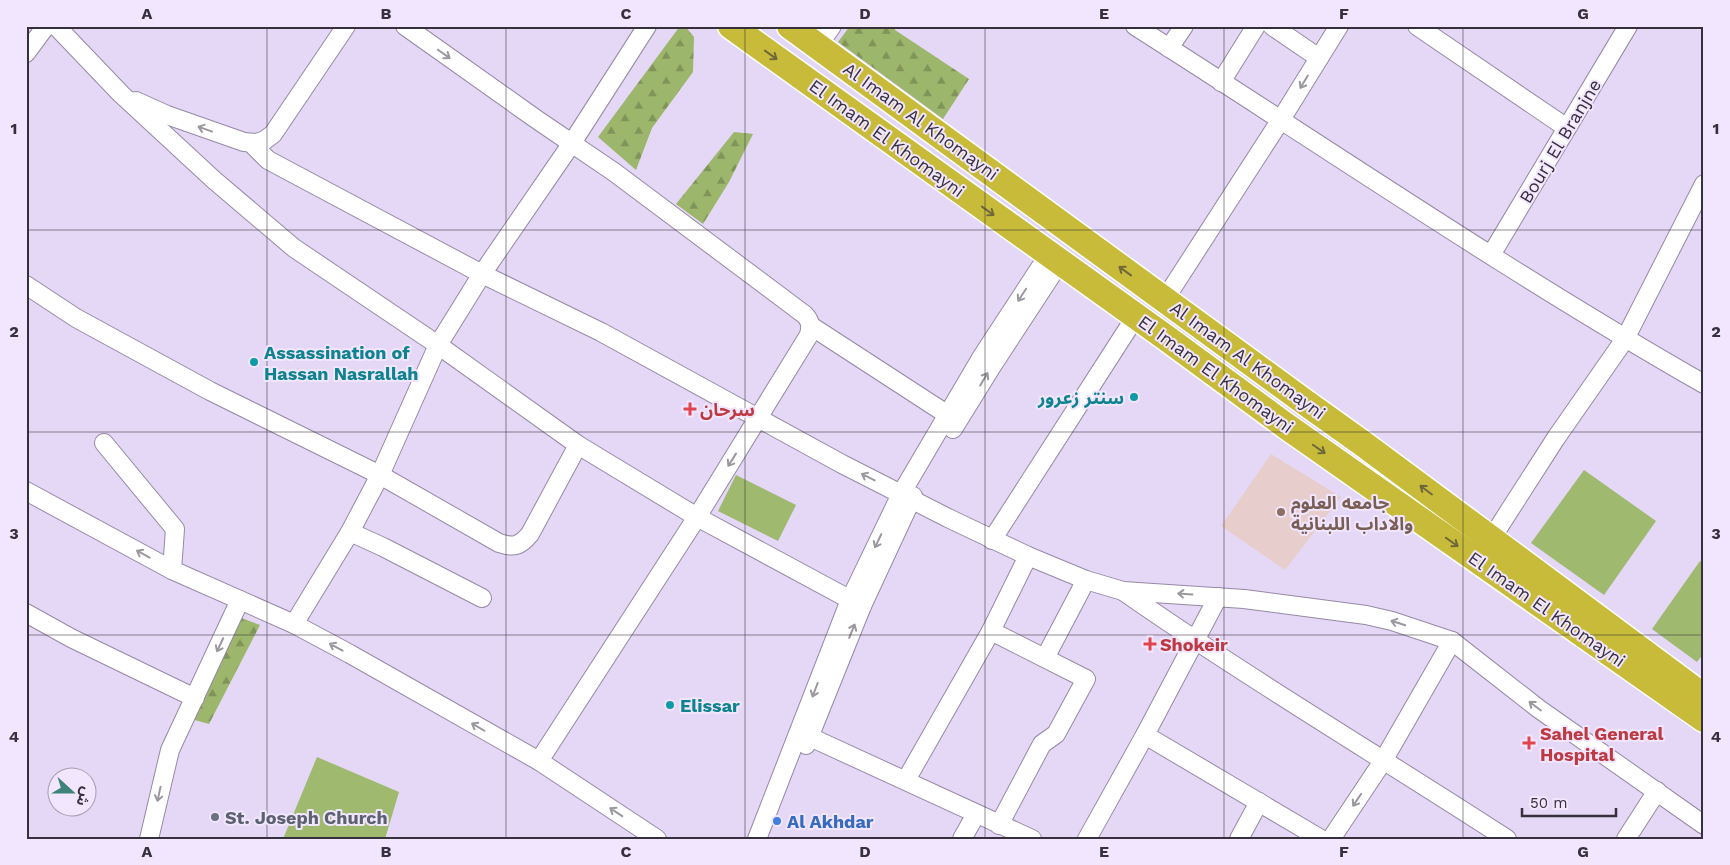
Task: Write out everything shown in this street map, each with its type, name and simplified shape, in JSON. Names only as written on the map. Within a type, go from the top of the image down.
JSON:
[{"type":"highway","name":"El Imam El Khomayni","points":[[731,26],[1136,316],[1286,426],[1704,719]]},
{"type":"highway","name":"Al Imam Al Khomayni","points":[[790,26],[825,36],[868,83],[1362,443],[1704,697]]},
{"type":"highway","points":[[848,110],[868,83]]},
{"type":"highway","points":[[1286,426],[1306,403]]},
{"type":"highway","points":[[1465,520],[1495,533],[1575,586],[1704,680]]},
{"type":"highway","points":[[1494,572],[1507,590],[1532,612],[1704,734]]},
{"type":"street","points":[[26,53],[46,26]]},
{"type":"street","points":[[56,26],[121,94],[214,180],[294,248],[438,345],[578,445],[697,517],[856,603]]},
{"type":"street","points":[[121,94],[168,115],[236,139],[252,143],[265,140],[273,134],[346,26]]},
{"type":"street","points":[[405,26],[614,172],[810,320],[811,326],[808,335],[758,418],[697,517],[539,761]]},
{"type":"street","points":[[294,624],[350,532],[380,475],[438,345],[482,274],[572,143],[647,26]]},
{"type":"street","points":[[1135,26],[1491,255],[1625,339],[1704,384]]},
{"type":"street","points":[[1169,48],[1184,26]]},
{"type":"street","points":[[1221,82],[1256,26]]},
{"type":"street","points":[[1272,26],[1318,58]]},
{"type":"street","points":[[1165,299],[1339,26]]},
{"type":"street","points":[[1417,26],[1567,128]]},
{"type":"street","name":"Bourj El Branjne","points":[[1491,255],[1628,26]]},
{"type":"street","points":[[252,143],[268,160],[482,274],[601,332],[906,497],[1028,556],[1086,580],[1123,591],[1218,597],[1366,615],[1392,621],[1452,641],[1539,709],[1704,825]]},
{"type":"street","points":[[1495,533],[1556,438],[1625,339],[1704,184]]},
{"type":"street","points":[[757,839],[856,603],[906,497],[948,415],[981,358],[1055,258]]},
{"type":"street","points":[[906,497],[992,366],[1055,258]]},
{"type":"street","points":[[26,285],[76,318],[210,391],[380,475],[499,543],[510,547],[518,546],[530,534],[578,445]]},
{"type":"street","points":[[992,540],[1136,316]]},
{"type":"street","points":[[811,326],[948,415]]},
{"type":"street","points":[[104,443],[175,529],[172,570]]},
{"type":"street","points":[[26,491],[172,570],[294,624],[539,761],[657,839]]},
{"type":"street","points":[[350,532],[482,598]]},
{"type":"street","points":[[906,780],[991,632],[1028,556]]},
{"type":"street","points":[[1045,658],[1086,580]]},
{"type":"street","points":[[1123,591],[1195,641],[1257,678],[1508,839]]},
{"type":"street","points":[[1086,839],[1145,735],[1218,597]]},
{"type":"street","points":[[150,839],[170,750],[240,600]]},
{"type":"street","points":[[769,839],[810,737],[856,603]]},
{"type":"street","points":[[26,612],[71,638],[195,698]]},
{"type":"street","points":[[991,632],[1086,679],[1056,734],[1042,744],[1000,824]]},
{"type":"street","points":[[1331,839],[1384,761],[1452,641]]},
{"type":"street","points":[[1145,735],[1321,839]]},
{"type":"street","points":[[810,737],[1032,839]]},
{"type":"street","points":[[1626,839],[1657,791]]},
{"type":"street","points":[[1239,839],[1259,802]]},
{"type":"street","points":[[962,839],[976,814]]},
{"type":"shaded area","name":"جامعه العلوم والاداب اللبنانية","points":[[1271,454],[1341,497],[1285,570],[1221,526]]},
{"type":"green space","points":[[680,26],[685,26],[694,37],[693,72],[652,128],[636,170],[598,137]]},
{"type":"green space","points":[[850,26],[895,26],[895,30],[969,79],[943,119],[838,42]]},
{"type":"green space","points":[[734,132],[753,134],[729,182],[703,224],[676,204]]},
{"type":"green space","points":[[1584,470],[1656,521],[1604,595],[1531,543]]},
{"type":"green space","points":[[736,475],[796,505],[778,541],[718,511]]},
{"type":"green space","points":[[1700,561],[1704,564],[1704,653],[1697,662],[1652,629]]},
{"type":"green space","points":[[239,617],[260,625],[209,724],[191,719]]},
{"type":"green space","points":[[317,757],[399,792],[385,839],[283,839]]},
{"type":"place","name":"Assassination of Hassan Nasrallah","points":[[254,362]]},
{"type":"place","name":"سنتر زعرور","points":[[1134,397]]},
{"type":"place","name":"سرحان","points":[[690,409]]},
{"type":"place","name":"جامعه العلوم والاداب اللبنانية","points":[[1281,512]]},
{"type":"place","name":"Shokeir","points":[[1150,644]]},
{"type":"place","name":"Elissar","points":[[670,705]]},
{"type":"place","name":"Sahel General Hospital","points":[[1529,743]]},
{"type":"place","name":"St. Joseph Church","points":[[215,817]]},
{"type":"place","name":"Al Akhdar","points":[[777,821]]}]
